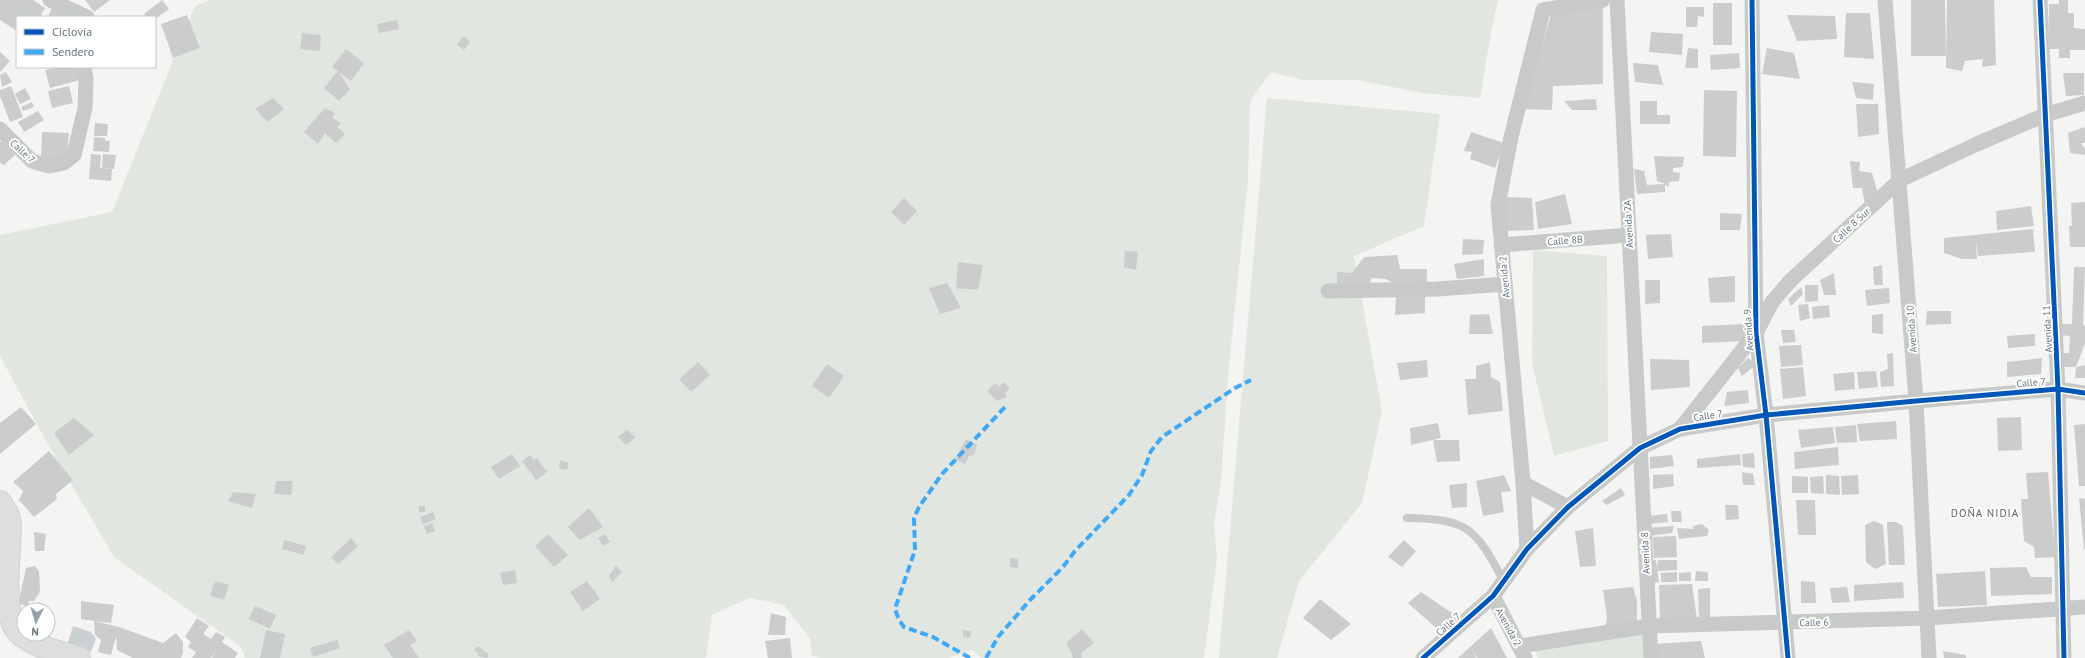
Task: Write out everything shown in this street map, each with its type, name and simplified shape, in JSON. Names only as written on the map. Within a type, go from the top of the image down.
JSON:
[{"type":"main road","points":[[0,502],[8,515],[10,525],[7,590],[11,624],[18,633],[30,641],[78,658]]},
{"type":"street","points":[[50,0],[85,16]]},
{"type":"street","name":"Avenida 2","points":[[1527,549],[1523,483],[1498,205],[1511,137],[1542,10],[1603,0]]},
{"type":"street","name":"Avenida 2A","points":[[1617,0],[1640,448]]},
{"type":"street","name":"Avenida 9","points":[[1752,0],[1756,333],[1766,415],[1786,622],[1788,658]]},
{"type":"street","name":"Avenida 10","points":[[1885,0],[1916,401],[1929,658]]},
{"type":"street","name":"Avenida 11","points":[[2040,0],[2058,389],[2064,658]]},
{"type":"street","name":"Calle 7","points":[[0,129],[32,162],[49,166],[64,164],[74,155],[85,108],[86,79],[84,68]]},
{"type":"street","name":"Calle 8 Sur","points":[[1680,429],[1756,333],[1772,302],[1791,280],[1900,180],[1977,144],[2045,115],[2085,103]]},
{"type":"street","name":"Calle 8B","points":[[1501,245],[1629,235]]},
{"type":"street","points":[[1328,291],[1438,289],[1505,284]]},
{"type":"street","name":"Calle 7","points":[[1424,658],[1492,596],[1527,549],[1568,506],[1640,448],[1680,429],[1766,415],[1916,401],[2058,389],[2085,393]]},
{"type":"street","name":"Avenida 8","points":[[1640,448],[1651,658]]},
{"type":"street","points":[[1523,483],[1568,506]]},
{"type":"street","name":"Avenida 2","points":[[1492,596],[1523,652]]},
{"type":"street","name":"Calle 6","points":[[1523,652],[1649,626],[1928,618],[2085,606]]},
{"type":"lane","points":[[1406,518],[1439,519],[1463,526],[1476,537],[1490,555],[1503,580]]},
{"type":"shaded area","points":[[210,0],[1498,0],[1480,98],[1422,93],[1358,80],[1304,80],[1271,72],[1250,101],[1248,180],[1228,376],[1221,482],[1214,525],[1217,558],[1204,658],[981,658],[972,650],[949,658],[820,658],[812,656],[810,639],[784,605],[749,598],[712,615],[706,658],[245,658],[241,647],[114,557],[50,448],[0,356],[0,235],[112,212],[195,6]]},
{"type":"shaded area","points":[[1267,98],[1440,114],[1424,226],[1354,256],[1382,411],[1362,503],[1299,581],[1277,658],[1219,658]]},
{"type":"shaded area","points":[[1533,250],[1607,256],[1608,441],[1554,456],[1532,363]]},
{"type":"shaded area","points":[[73,626],[91,632],[96,639],[91,652],[67,645]]},
{"type":"shaded area","points":[[1646,631],[1647,658],[1538,658],[1535,650]]},
{"type":"building","points":[[0,0],[33,0],[45,8],[41,16],[16,16],[16,30],[0,20]]},
{"type":"building","points":[[85,0],[110,0],[94,12]]},
{"type":"building","points":[[162,0],[169,9],[156,18],[156,16],[145,16],[144,14]]},
{"type":"building","points":[[1911,0],[1945,0],[1946,56],[1911,56]]},
{"type":"building","points":[[1947,0],[1994,0],[1996,65],[1982,67],[1983,59],[1965,61],[1962,71],[1946,68]]},
{"type":"building","points":[[2059,0],[2068,0],[2068,13],[2074,13],[2074,28],[2085,29],[2085,50],[2070,50],[2070,58],[2059,58],[2059,49],[2049,49],[2049,4],[2059,4]]},
{"type":"building","points":[[1713,3],[1732,3],[1732,45],[1713,45]]},
{"type":"building","points":[[53,5],[77,16],[48,16]]},
{"type":"building","points":[[1603,7],[1603,84],[1553,86],[1552,110],[1522,109],[1552,11]]},
{"type":"building","points":[[1686,7],[1704,7],[1704,17],[1698,16],[1697,27],[1686,27]]},
{"type":"building","points":[[1846,13],[1870,13],[1874,59],[1844,57]]},
{"type":"building","points":[[187,15],[200,48],[173,58],[161,24]]},
{"type":"building","points":[[1787,15],[1835,16],[1837,39],[1797,41]]},
{"type":"building","points":[[397,20],[399,29],[379,33],[377,24]]},
{"type":"building","points":[[1651,32],[1683,34],[1682,55],[1649,52]]},
{"type":"building","points":[[302,33],[321,35],[320,51],[300,49]]},
{"type":"building","points":[[463,36],[470,42],[464,50],[457,45]]},
{"type":"building","points":[[1688,48],[1698,49],[1698,68],[1685,68]]},
{"type":"building","points":[[1767,48],[1794,53],[1800,79],[1762,74]]},
{"type":"building","points":[[346,49],[364,63],[351,81],[332,67]]},
{"type":"building","points":[[0,52],[10,61],[0,72]]},
{"type":"building","points":[[1739,53],[1740,68],[1711,70],[1710,55]]},
{"type":"building","points":[[1633,63],[1658,65],[1663,85],[1635,82]]},
{"type":"building","points":[[53,68],[77,68],[80,80],[50,88],[45,70]]},
{"type":"building","points":[[338,71],[350,89],[339,101],[324,88]]},
{"type":"building","points":[[6,72],[12,82],[2,87],[0,75]]},
{"type":"building","points":[[2063,73],[2084,73],[2084,95],[2066,96]]},
{"type":"building","points":[[1852,82],[1874,84],[1873,100],[1856,98]]},
{"type":"building","points":[[11,86],[23,117],[10,122],[0,96],[0,90]]},
{"type":"building","points":[[69,86],[73,103],[52,108],[48,91]]},
{"type":"building","points":[[25,88],[31,99],[20,104],[15,94]]},
{"type":"building","points":[[1704,90],[1737,91],[1736,157],[1703,156]]},
{"type":"building","points":[[273,98],[284,109],[268,122],[255,109]]},
{"type":"building","points":[[1596,99],[1597,110],[1572,110],[1564,101]]},
{"type":"building","points":[[1640,101],[1657,101],[1657,115],[1670,115],[1670,124],[1640,124]]},
{"type":"building","points":[[32,102],[34,107],[23,111],[21,107]]},
{"type":"building","points":[[1856,104],[1878,104],[1879,134],[1858,137]]},
{"type":"building","points":[[325,108],[335,113],[332,118],[341,123],[337,127],[345,134],[336,143],[325,133],[318,144],[304,132]]},
{"type":"building","points":[[38,111],[44,120],[24,132],[18,122]]},
{"type":"building","points":[[95,123],[108,124],[107,136],[94,136]]},
{"type":"building","points":[[2085,127],[2085,143],[2081,143],[2085,149],[2085,155],[2070,153],[2068,133]]},
{"type":"building","points":[[42,132],[69,133],[67,159],[41,158]]},
{"type":"building","points":[[1471,132],[1504,143],[1495,168],[1470,159],[1472,152],[1464,151]]},
{"type":"building","points":[[94,137],[105,138],[105,141],[110,141],[109,152],[93,151]]},
{"type":"building","points":[[4,139],[17,153],[4,165],[0,163],[0,142]]},
{"type":"building","points":[[91,154],[101,155],[100,168],[112,169],[111,181],[89,179]]},
{"type":"building","points":[[103,154],[116,155],[114,169],[102,168]]},
{"type":"building","points":[[1654,156],[1684,157],[1683,167],[1673,168],[1673,172],[1680,173],[1679,181],[1669,182],[1669,186],[1665,185],[1665,192],[1637,194],[1634,169],[1644,171],[1647,185],[1665,184],[1657,181]]},
{"type":"building","points":[[1850,161],[1860,162],[1859,171],[1872,173],[1878,194],[1865,205],[1862,188],[1853,188]]},
{"type":"building","points":[[1565,194],[1572,224],[1538,229],[1535,202]]},
{"type":"building","points":[[1504,197],[1532,198],[1534,230],[1507,231]]},
{"type":"building","points":[[904,198],[917,211],[904,225],[891,212]]},
{"type":"building","points":[[2085,202],[2085,247],[2070,247],[2069,226],[2072,226],[2071,203]]},
{"type":"building","points":[[2031,206],[2034,226],[1997,230],[1996,211]]},
{"type":"building","points":[[1720,213],[1742,214],[1740,230],[1720,230]]},
{"type":"building","points":[[2033,229],[2035,252],[1978,256],[1976,242],[1977,259],[1962,259],[1944,253],[1944,238]]},
{"type":"building","points":[[1671,234],[1673,257],[1648,259],[1646,235]]},
{"type":"building","points":[[1463,239],[1484,240],[1483,254],[1462,255]]},
{"type":"building","points":[[1125,251],[1138,252],[1136,270],[1124,267]]},
{"type":"building","points":[[1397,255],[1400,269],[1427,269],[1427,286],[1398,286],[1386,279],[1371,278],[1370,289],[1337,287],[1337,272],[1352,273],[1364,257]]},
{"type":"building","points":[[1484,259],[1484,276],[1457,279],[1454,264]]},
{"type":"building","points":[[958,262],[983,265],[978,290],[956,288]]},
{"type":"building","points":[[1882,265],[1883,285],[1874,285],[1873,267]]},
{"type":"building","points":[[2074,267],[2085,267],[2083,325],[2085,325],[2085,343],[2076,367],[2064,367],[2064,353],[2069,353],[2070,336],[2061,335],[2062,324],[2072,324]]},
{"type":"building","points":[[1834,273],[1836,295],[1824,295],[1820,280]]},
{"type":"building","points":[[1735,276],[1735,302],[1710,303],[1708,278]]},
{"type":"building","points":[[1645,280],[1660,280],[1660,303],[1645,304]]},
{"type":"building","points":[[947,283],[961,308],[940,314],[929,288]]},
{"type":"building","points":[[1805,285],[1818,285],[1818,301],[1805,302]]},
{"type":"building","points":[[1801,287],[1803,294],[1791,306],[1788,299]]},
{"type":"building","points":[[1889,288],[1890,303],[1867,306],[1865,290]]},
{"type":"building","points":[[1396,295],[1425,296],[1425,313],[1395,315]]},
{"type":"building","points":[[1808,304],[1810,318],[1800,321],[1798,305]]},
{"type":"building","points":[[1829,305],[1830,317],[1813,319],[1812,307]]},
{"type":"building","points":[[1927,311],[1951,311],[1951,324],[1926,325]]},
{"type":"building","points":[[1489,314],[1493,334],[1469,334],[1470,315]]},
{"type":"building","points":[[1883,314],[1883,334],[1872,333],[1872,315]]},
{"type":"building","points":[[1744,324],[1747,341],[1702,343],[1702,326]]},
{"type":"building","points":[[1781,330],[1794,330],[1796,342],[1783,343]]},
{"type":"building","points":[[2035,334],[2035,346],[2008,348],[2007,336]]},
{"type":"building","points":[[1801,345],[1803,365],[1781,367],[1779,346]]},
{"type":"building","points":[[1893,353],[1894,386],[1881,387],[1880,372],[1888,369],[1887,354]]},
{"type":"building","points":[[1748,358],[1757,364],[1742,376],[1738,368]]},
{"type":"building","points":[[2042,358],[2041,374],[2007,377],[2007,362]]},
{"type":"building","points":[[1650,359],[1689,360],[1690,387],[1651,390]]},
{"type":"building","points":[[1427,360],[1428,377],[1400,380],[1397,363]]},
{"type":"building","points":[[698,362],[710,375],[691,392],[679,379]]},
{"type":"building","points":[[1490,362],[1491,377],[1500,382],[1503,411],[1468,415],[1465,379],[1476,379],[1476,366]]},
{"type":"building","points":[[827,364],[844,376],[829,398],[812,386]]},
{"type":"building","points":[[2085,365],[2085,378],[2075,378],[2076,367]]},
{"type":"building","points":[[1803,367],[1806,396],[1783,399],[1780,369]]},
{"type":"building","points":[[1876,371],[1878,387],[1859,389],[1857,372]]},
{"type":"building","points":[[1854,372],[1855,389],[1835,391],[1833,374]]},
{"type":"building","points":[[1004,382],[1010,389],[1005,393],[1007,397],[997,401],[987,391],[995,383],[999,387]]},
{"type":"building","points":[[1748,390],[1749,403],[1724,406],[1727,392]]},
{"type":"building","points":[[21,407],[36,424],[0,454],[0,423]]},
{"type":"building","points":[[2021,417],[2022,450],[1998,451],[1997,418]]},
{"type":"building","points":[[74,418],[94,435],[69,455],[54,433]]},
{"type":"building","points":[[1896,421],[1897,439],[1860,441],[1857,424]]},
{"type":"building","points":[[1438,423],[1441,438],[1411,445],[1410,428]]},
{"type":"building","points":[[2085,424],[2085,486],[2079,486],[2074,425]]},
{"type":"building","points":[[1856,425],[1857,442],[1837,443],[1835,427]]},
{"type":"building","points":[[1833,427],[1835,443],[1801,448],[1798,430]]},
{"type":"building","points":[[627,430],[636,437],[626,445],[618,437]]},
{"type":"building","points":[[966,439],[977,445],[974,455],[969,456],[965,464],[955,459]]},
{"type":"building","points":[[1433,440],[1459,440],[1460,461],[1437,462]]},
{"type":"building","points":[[1838,447],[1839,465],[1795,469],[1794,452]]},
{"type":"building","points":[[49,451],[73,480],[56,494],[57,499],[34,517],[19,500],[23,491],[13,482]]},
{"type":"building","points":[[1754,453],[1755,468],[1743,467],[1742,454]]},
{"type":"building","points":[[512,454],[520,466],[499,479],[491,467]]},
{"type":"building","points":[[1740,454],[1741,465],[1697,468],[1697,459]]},
{"type":"building","points":[[530,455],[534,460],[537,458],[547,472],[536,480],[522,461]]},
{"type":"building","points":[[1672,455],[1674,466],[1650,469],[1650,457]]},
{"type":"building","points":[[560,460],[569,463],[567,470],[559,468]]},
{"type":"building","points":[[1742,472],[1753,474],[1755,485],[1743,485]]},
{"type":"building","points":[[2048,472],[2055,557],[2035,558],[2034,547],[2024,541],[2021,499],[2028,499],[2026,473]]},
{"type":"building","points":[[1673,474],[1674,486],[1653,489],[1653,475]]},
{"type":"building","points":[[1504,475],[1511,491],[1501,492],[1504,512],[1483,516],[1476,481]]},
{"type":"building","points":[[1826,475],[1839,476],[1840,495],[1826,494]]},
{"type":"building","points":[[1858,475],[1859,494],[1842,495],[1841,476]]},
{"type":"building","points":[[1792,476],[1808,477],[1808,493],[1792,493]]},
{"type":"building","points":[[1823,476],[1824,494],[1811,493],[1810,477]]},
{"type":"building","points":[[276,481],[293,481],[291,495],[274,494]]},
{"type":"building","points":[[1467,483],[1467,507],[1452,508],[1449,485]]},
{"type":"building","points":[[1621,488],[1625,495],[1607,505],[1602,501]]},
{"type":"building","points":[[233,492],[256,494],[252,508],[228,501]]},
{"type":"building","points":[[2079,498],[2085,499],[2085,549],[2084,549]]},
{"type":"building","points":[[1796,500],[1815,500],[1816,535],[1798,535]]},
{"type":"building","points":[[1725,505],[1738,505],[1739,519],[1726,520]]},
{"type":"building","points":[[419,506],[425,506],[425,512],[419,512]]},
{"type":"building","points":[[589,508],[603,527],[580,540],[568,527]]},
{"type":"building","points":[[1671,511],[1681,511],[1682,522],[1672,522]]},
{"type":"building","points":[[433,512],[436,519],[423,524],[420,517]]},
{"type":"building","points":[[1667,514],[1668,522],[1648,524],[1648,516]]},
{"type":"building","points":[[1874,521],[1883,525],[1886,564],[1875,569],[1866,562],[1865,525]]},
{"type":"building","points":[[1887,522],[1896,522],[1903,526],[1905,565],[1889,565]]},
{"type":"building","points":[[432,523],[435,531],[427,534],[424,526]]},
{"type":"building","points":[[1702,524],[1709,530],[1707,536],[1679,539],[1677,528],[1693,529],[1693,526]]},
{"type":"building","points":[[1674,526],[1672,533],[1648,536],[1648,528]]},
{"type":"building","points":[[1593,528],[1596,566],[1580,567],[1575,531]]},
{"type":"building","points":[[34,532],[46,534],[44,551],[35,551]]},
{"type":"building","points":[[548,534],[568,555],[554,567],[535,546]]},
{"type":"building","points":[[605,534],[610,542],[603,546],[598,538]]},
{"type":"building","points":[[1676,536],[1677,557],[1654,558],[1653,537]]},
{"type":"building","points":[[351,538],[358,546],[338,564],[331,557]]},
{"type":"building","points":[[284,540],[306,546],[304,555],[282,549]]},
{"type":"building","points":[[1404,540],[1416,551],[1402,567],[1388,557]]},
{"type":"building","points":[[1010,558],[1018,559],[1018,568],[1010,567]]},
{"type":"building","points":[[1648,560],[1656,560],[1659,582],[1651,584]]},
{"type":"building","points":[[1658,560],[1677,560],[1677,570],[1657,571]]},
{"type":"building","points":[[616,565],[622,572],[612,582],[609,576]]},
{"type":"building","points":[[35,566],[39,571],[40,592],[34,601],[18,602],[26,568]]},
{"type":"building","points":[[2026,567],[2031,577],[2052,577],[2052,594],[1991,596],[1990,568]]},
{"type":"building","points":[[515,570],[517,583],[503,585],[500,573]]},
{"type":"building","points":[[1696,571],[1708,572],[1708,581],[1695,581]]},
{"type":"building","points":[[1985,571],[1987,605],[1938,607],[1936,574]]},
{"type":"building","points":[[1677,572],[1677,582],[1661,582],[1661,573]]},
{"type":"building","points":[[1691,572],[1691,581],[1679,581],[1679,573]]},
{"type":"building","points":[[215,581],[229,585],[224,600],[210,596]]},
{"type":"building","points":[[587,581],[600,599],[583,611],[570,592]]},
{"type":"building","points":[[1801,581],[1815,582],[1816,603],[1801,603]]},
{"type":"building","points":[[1903,582],[1904,598],[1854,601],[1854,585]]},
{"type":"building","points":[[1692,584],[1697,619],[1660,620],[1659,585]]},
{"type":"building","points":[[1633,587],[1637,601],[1637,623],[1605,627],[1607,617],[1603,590]]},
{"type":"building","points":[[1847,587],[1850,602],[1832,603],[1830,588]]},
{"type":"building","points":[[1710,588],[1710,618],[1699,619],[1698,589]]},
{"type":"building","points":[[1421,592],[1458,617],[1444,635],[1408,603]]},
{"type":"building","points":[[1320,599],[1351,624],[1331,640],[1303,618]]},
{"type":"building","points":[[81,601],[114,605],[111,623],[81,619]]},
{"type":"building","points":[[255,606],[276,615],[270,629],[249,619]]},
{"type":"building","points":[[771,613],[786,617],[785,635],[768,635]]},
{"type":"building","points":[[197,618],[209,626],[203,634],[211,639],[216,632],[225,637],[222,642],[238,653],[235,658],[212,658],[216,650],[211,658],[192,658],[196,652],[188,647],[191,642],[185,637]]},
{"type":"building","points":[[94,621],[119,627],[163,643],[176,633],[183,642],[183,653],[181,658],[133,658],[117,650],[116,636],[111,655],[98,652],[101,640],[95,635]]},
{"type":"building","points":[[1491,628],[1507,658],[1477,658],[1472,649],[1476,658],[1458,658]]},
{"type":"building","points":[[1082,629],[1094,643],[1081,653],[1082,658],[1072,658],[1073,656],[1066,643]]},
{"type":"building","points":[[266,630],[285,634],[280,658],[260,658]]},
{"type":"building","points":[[409,630],[417,641],[410,645],[419,658],[393,658],[384,645]]},
{"type":"building","points":[[963,630],[971,631],[970,638],[963,637]]},
{"type":"building","points":[[790,638],[792,658],[768,658],[765,641]]},
{"type":"building","points":[[337,640],[340,648],[313,657],[310,648]]},
{"type":"building","points":[[1701,641],[1705,658],[1656,658],[1655,644]]},
{"type":"building","points":[[478,646],[489,655],[487,658],[477,656],[479,654],[474,650]]},
{"type":"building","points":[[1943,651],[1966,655],[1966,658],[1944,658]]},
{"type":"marked path","points":[[986,658],[998,637],[1030,600],[1063,567],[1075,551],[1129,495],[1142,475],[1151,451],[1162,437],[1235,388],[1251,380]]},
{"type":"marked path","points":[[970,658],[933,637],[904,627],[899,620],[895,609],[915,550],[914,518],[919,507],[942,474],[1006,406]]},
{"type":"cycle path","points":[[1752,0],[1756,333],[1766,415],[1788,658]]},
{"type":"cycle path","points":[[2040,0],[2058,389],[2064,658]]},
{"type":"cycle path","points":[[1423,658],[1493,596],[1527,549],[1568,507],[1640,448],[1680,429],[1766,415],[1916,401],[2058,389],[2085,393]]},
{"type":"district","name":"DOÑA NIDIA","points":[[1985,513]]}]
